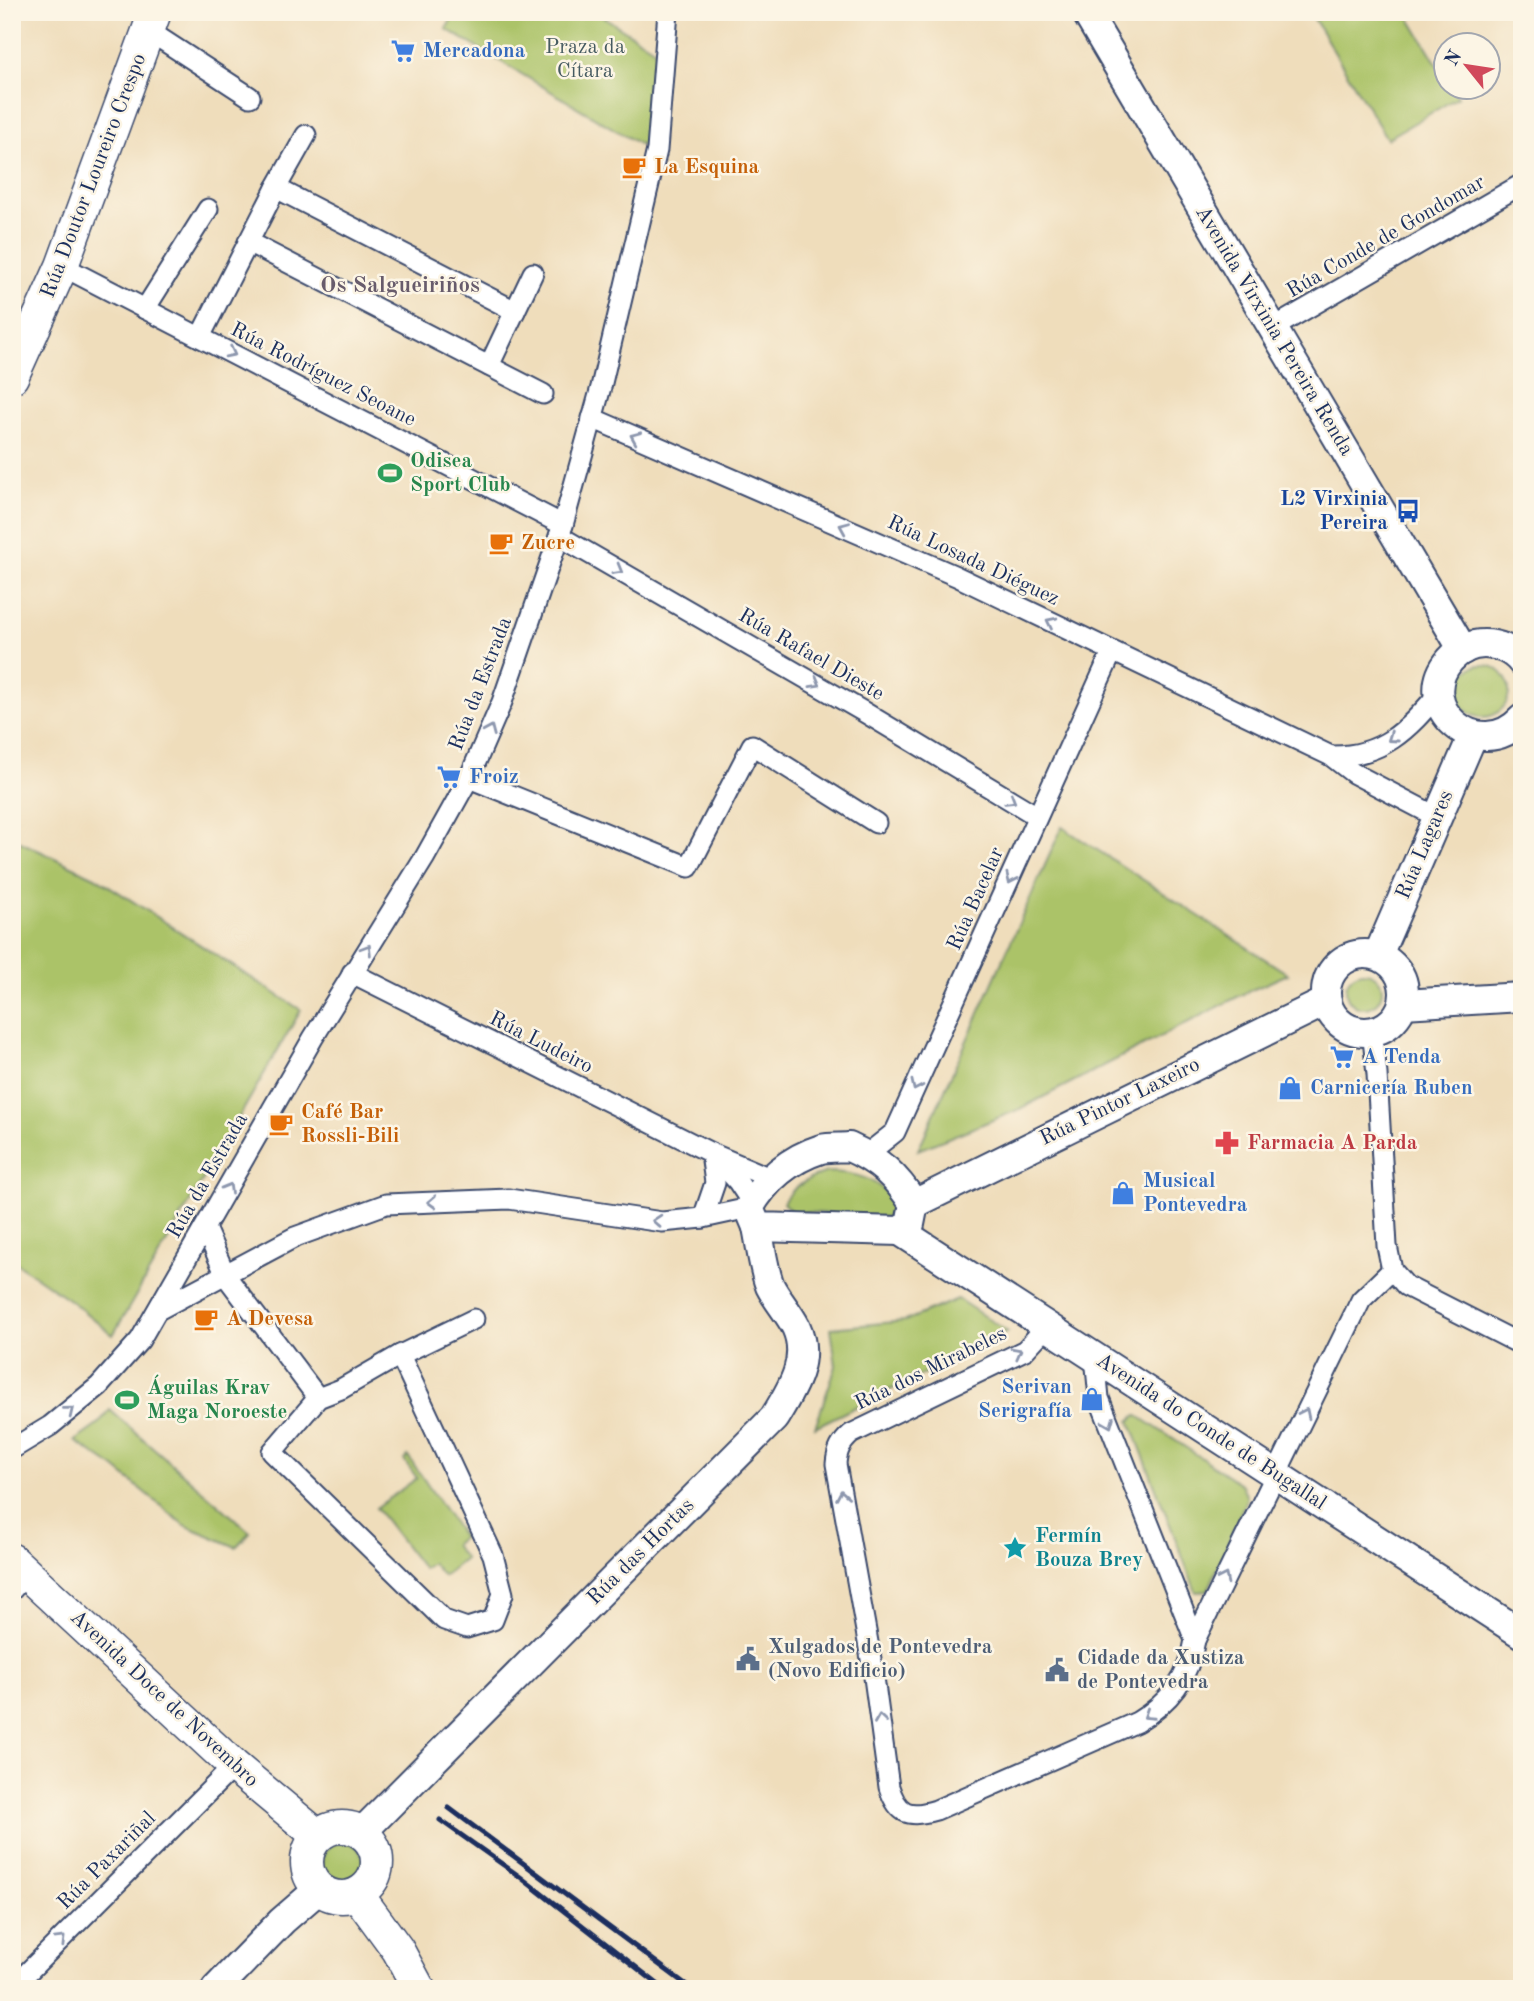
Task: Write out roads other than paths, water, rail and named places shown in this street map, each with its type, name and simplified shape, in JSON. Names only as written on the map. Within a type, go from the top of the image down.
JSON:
[{"type":"main road","name":"Avenida Virxinia Pereira Renda","points":[[1086,12],[1463,650]]},
{"type":"main road","name":"Rúa Doutor Loureiro Crespo","points":[[16,360],[62,266],[152,22]]},
{"type":"main road","points":[[1518,733],[1486,737],[1459,729],[1448,719],[1441,706],[1439,693],[1444,668],[1452,657],[1477,644],[1492,644],[1506,649],[1522,662]]},
{"type":"main road","name":"Rúa Lagares","points":[[1378,955],[1473,735]]},
{"type":"main road","points":[[1355,955],[1378,955],[1389,961],[1397,970],[1405,992],[1403,1004],[1391,1023],[1372,1031],[1359,1032],[1338,1021],[1327,1001],[1329,977],[1344,960],[1355,955]]},
{"type":"main road","points":[[1403,1004],[1522,997]]},
{"type":"main road","name":"Rúa Pintor Laxeiro","points":[[914,1204],[1327,1001]]},
{"type":"main road","points":[[849,1147],[866,1155],[898,1178],[914,1204],[910,1224],[900,1231],[752,1213],[769,1178],[793,1163],[823,1149],[849,1147]]},
{"type":"main road","name":"Rúa das Hortas","points":[[361,1833],[775,1418],[793,1386],[800,1364],[801,1345],[796,1328],[771,1286],[752,1213]]},
{"type":"main road","name":"Avenida do Conde de Bugallal","points":[[900,1231],[1522,1634]]},
{"type":"main road","name":"Avenida Doce de Novembro","points":[[17,1575],[234,1766],[318,1836]]},
{"type":"main road","points":[[339,1827],[351,1828],[361,1833],[370,1841],[376,1860],[372,1880],[357,1894],[337,1897],[319,1889],[307,1869],[307,1857],[318,1836],[339,1827]]},
{"type":"main road","points":[[216,1989],[282,1921],[319,1889]]},
{"type":"main road","points":[[357,1894],[420,1985]]},
{"type":"street","name":"Rúa da Estrada","points":[[12,1449],[50,1426],[99,1386],[140,1340],[352,973],[425,857],[469,778],[502,702],[561,530],[593,418],[657,150],[668,12]]},
{"type":"street","points":[[152,22],[250,97]]},
{"type":"street","points":[[200,337],[306,135]]},
{"type":"street","name":"Rúa Conde de Gondomar","points":[[1273,328],[1522,184]]},
{"type":"street","points":[[276,188],[515,311]]},
{"type":"street","points":[[145,309],[208,209]]},
{"type":"street","points":[[248,242],[543,394]]},
{"type":"street","name":"Rúa Rodríguez Seoane","points":[[62,266],[561,530]]},
{"type":"street","points":[[489,366],[533,273]]},
{"type":"street","name":"Rúa Losada Diéguez","points":[[593,418],[956,576],[1331,756],[1353,774],[1437,817]]},
{"type":"street","name":"Rúa Rafael Dieste","points":[[561,530],[1037,816]]},
{"type":"street","name":"Rúa Bacelar","points":[[866,1155],[895,1132],[1112,652]]},
{"type":"street","points":[[1331,756],[1350,756],[1373,751],[1418,718],[1439,693]]},
{"type":"street","points":[[469,778],[689,867],[752,745],[876,823]]},
{"type":"street","name":"Rúa Ludeiro","points":[[352,973],[710,1153],[769,1178]]},
{"type":"street","points":[[1372,1031],[1387,1247],[1392,1270],[1406,1286],[1522,1345]]},
{"type":"street","points":[[158,1310],[295,1237],[386,1204],[509,1199],[662,1222],[752,1213],[727,1168],[710,1153]]},
{"type":"street","points":[[702,1218],[715,1183],[710,1153]]},
{"type":"street","points":[[205,1228],[226,1276],[318,1398]]},
{"type":"street","points":[[1195,1640],[1361,1300],[1392,1270]]},
{"type":"street","points":[[400,1355],[493,1555],[503,1594],[493,1620],[467,1628],[444,1620],[272,1452],[318,1398],[341,1389],[400,1355],[474,1319]]},
{"type":"street","name":"Rúa dos Mirabeles","points":[[1048,1325],[1025,1350],[850,1434],[841,1443],[837,1453],[836,1464],[873,1670],[889,1787],[894,1802],[908,1814],[920,1815],[936,1810],[1137,1722],[1162,1705],[1183,1680],[1195,1640]]},
{"type":"street","points":[[1095,1357],[1099,1398],[1195,1640]]},
{"type":"street","name":"Rúa Paxariñal","points":[[12,1988],[234,1766]]},
{"type":"railway","points":[[449,1808],[692,1989]]},
{"type":"railway","points":[[440,1820],[519,1876],[664,1989]]},
{"type":"place","name":"Mercadona","points":[[403,51]]},
{"type":"place","name":"La Esquina","points":[[634,167]]},
{"type":"place","name":"Odisea Sport Club","points":[[390,473]]},
{"type":"place","name":"L2 Virxinia Pereira","points":[[1408,511]]},
{"type":"place","name":"Zucre","points":[[501,543]]},
{"type":"place","name":"Froiz","points":[[449,777]]},
{"type":"place","name":"A Tenda","points":[[1342,1057]]},
{"type":"place","name":"Carnicería Ruben","points":[[1290,1088]]},
{"type":"place","name":"Café Bar Rossli-Bili","points":[[281,1124]]},
{"type":"place","name":"Farmacia A Parda","points":[[1227,1143]]},
{"type":"place","name":"Musical Pontevedra","points":[[1123,1193]]},
{"type":"place","name":"A Devesa","points":[[206,1319]]},
{"type":"place","name":"Serivan Serigrafía","points":[[1092,1399]]},
{"type":"place","name":"Águilas Krav Maga Noroeste","points":[[127,1400]]},
{"type":"place","name":"Fermín Bouza Brey","points":[[1015,1548]]},
{"type":"place","name":"Xulgados de Pontevedra (Novo Edificio)","points":[[748,1659]]},
{"type":"place","name":"Cidade da Xustiza de Pontevedra","points":[[1057,1670]]},
{"type":"district","name":"Os Salgueiriños","points":[[400,285]]},
{"type":"park label","name":"Praza da Cítara","points":[[585,59]]}]
